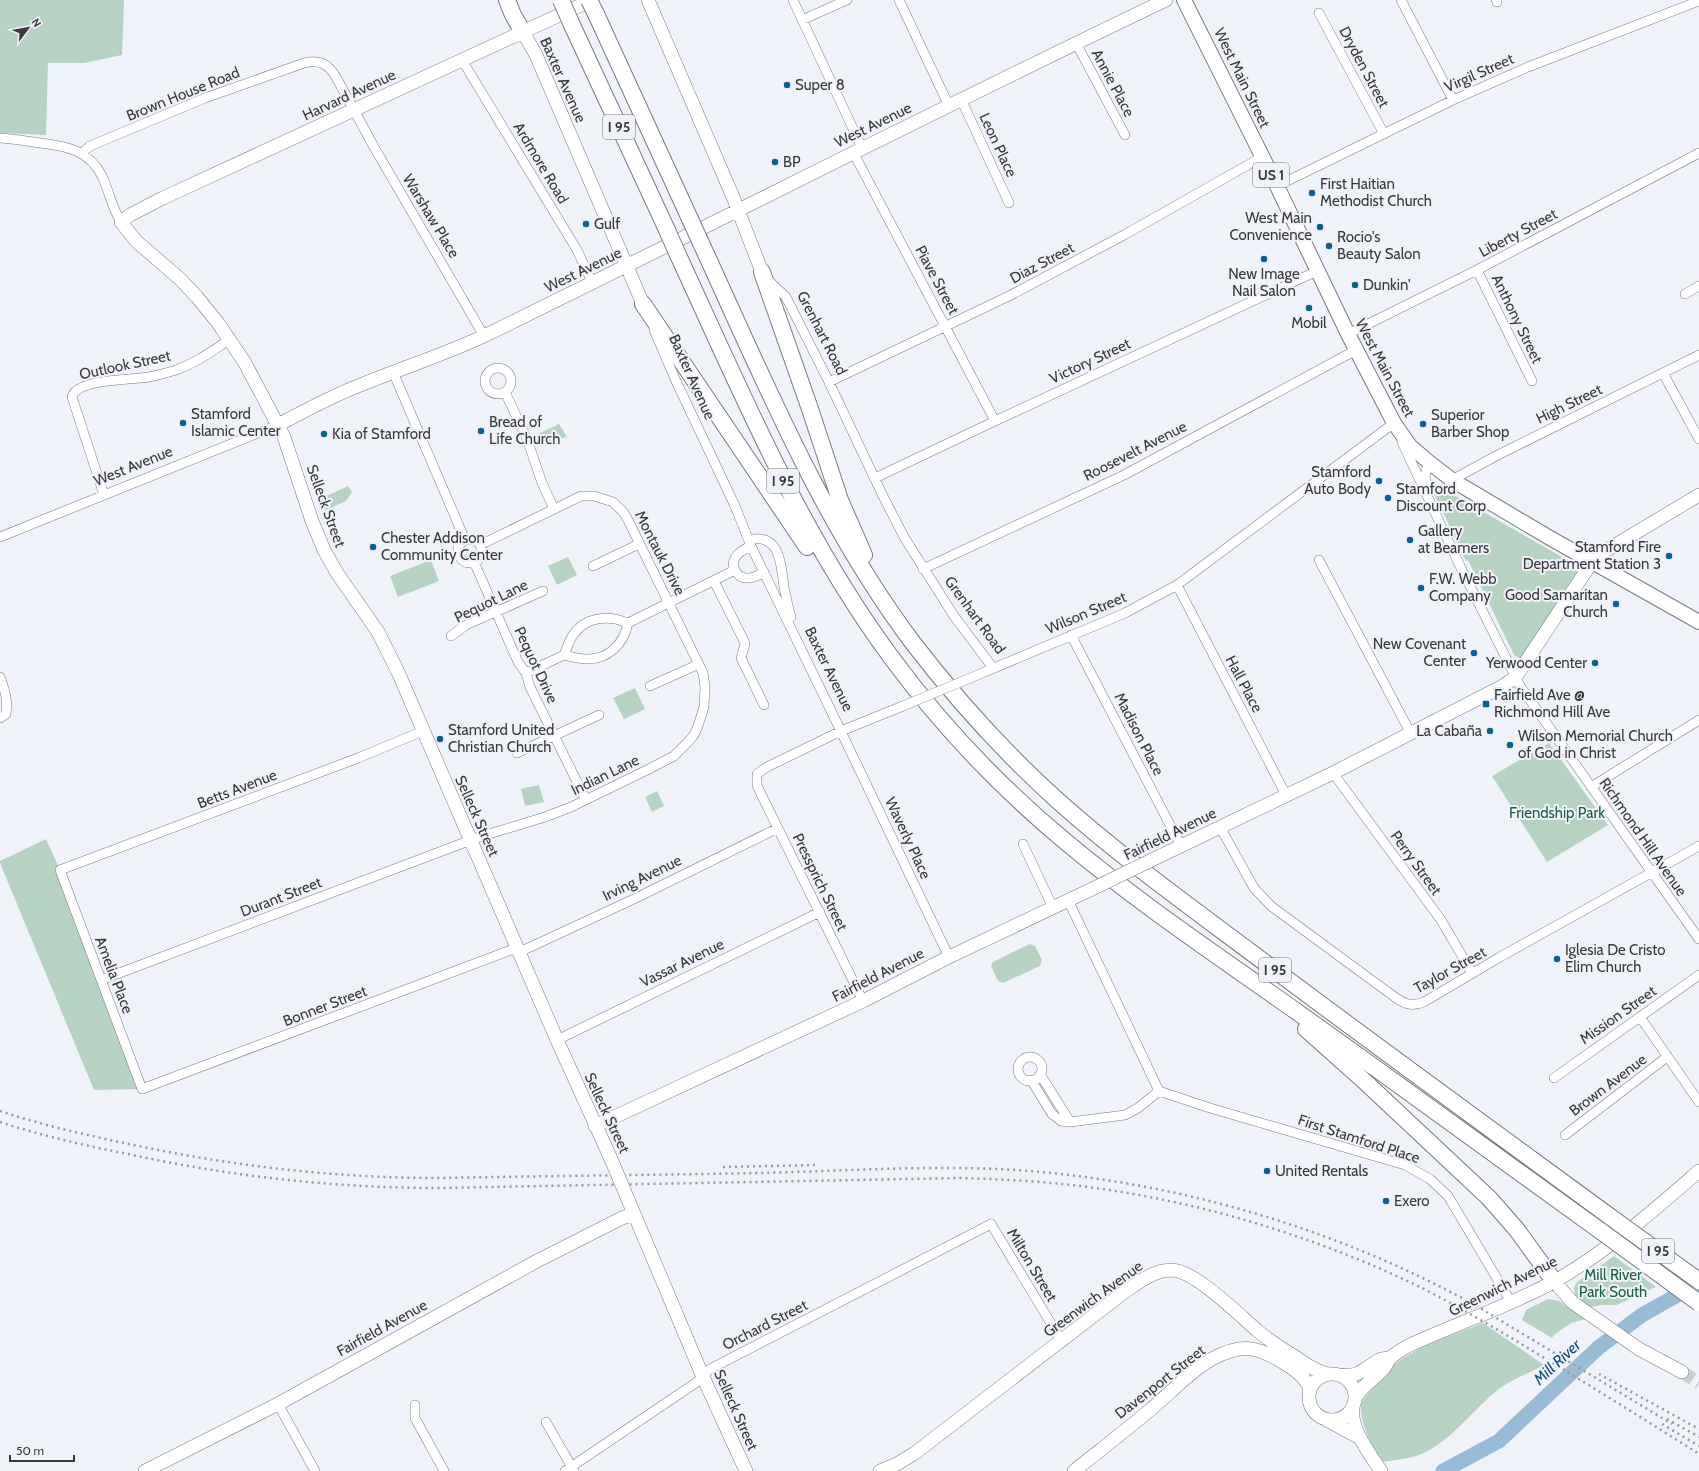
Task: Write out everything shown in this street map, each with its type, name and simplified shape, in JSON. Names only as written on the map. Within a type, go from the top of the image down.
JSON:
[{"type":"highway","points":[[507,0],[522,32]]},
{"type":"highway","name":"I 95","points":[[561,0],[765,444],[793,500],[839,582],[893,659],[963,743],[1041,820],[1112,879],[1405,1089],[1699,1303]]},
{"type":"highway","name":"I 95","points":[[592,5],[701,244],[813,483],[843,538],[893,616],[930,665],[992,736],[1035,780],[1081,821],[1154,879],[1360,1033],[1699,1281]]},
{"type":"highway","points":[[762,272],[840,500],[893,616]]},
{"type":"highway","points":[[643,304],[789,518],[823,572],[893,659]]},
{"type":"highway","points":[[1240,971],[1356,1073],[1481,1190],[1512,1224],[1554,1281]]},
{"type":"highway","points":[[1616,1221],[1699,1272]]},
{"type":"main road","name":"Grenhart Road","points":[[648,0],[737,209],[762,272]]},
{"type":"main road","name":"West Avenue","points":[[278,425],[336,394],[446,354],[484,336],[627,266],[737,209],[1166,0]]},
{"type":"main road","name":"West Main Street","points":[[1184,0],[1277,186],[1356,350],[1394,423],[1410,446],[1452,480],[1592,562],[1699,622]]},
{"type":"main road","name":"Harvard Avenue","points":[[121,222],[130,215],[163,198],[522,32],[592,5]]},
{"type":"main road","name":"Baxter Avenue","points":[[522,32],[536,55],[643,304]]},
{"type":"main road","name":"Selleck Street","points":[[121,222],[136,241],[193,292],[245,363],[278,425],[286,443],[312,521],[324,550],[338,574],[371,621],[398,672],[557,1040],[627,1197],[703,1376],[746,1471]]},
{"type":"main road","name":"Fairfield Avenue","points":[[595,1126],[863,1001],[949,957],[1333,773],[1501,687],[1515,678],[1592,562],[1607,550],[1699,495]]},
{"type":"main road","name":"Greenwich Avenue","points":[[880,1471],[897,1464],[915,1453],[1061,1340],[1146,1278],[1158,1272],[1177,1270],[1198,1281],[1271,1341],[1309,1366],[1321,1372],[1353,1376],[1380,1360],[1389,1358],[1408,1346],[1511,1302],[1554,1281],[1612,1243],[1699,1171]]},
{"type":"main road","name":"Fairfield Avenue","points":[[145,1471],[278,1404],[537,1262],[622,1218],[634,1214]]},
{"type":"main road","points":[[1554,1281],[1567,1297],[1579,1307],[1639,1349],[1682,1372]]},
{"type":"main road","name":"Davenport Street","points":[[1074,1471],[1151,1410],[1200,1367],[1217,1356],[1232,1350],[1246,1348],[1268,1354],[1300,1375],[1307,1383],[1310,1391]]},
{"type":"main road","name":"Greenwich Avenue","points":[[1354,1403],[1360,1391],[1386,1365],[1389,1358]]},
{"type":"main road","points":[[1360,1438],[1317,1414],[1312,1408],[1309,1401],[1310,1391],[1318,1378],[1334,1374],[1346,1378],[1351,1384],[1354,1391],[1354,1418],[1360,1438],[1379,1468]]},
{"type":"main road","points":[[1327,1420],[1342,1418],[1349,1413],[1354,1403]]},
{"type":"street","name":"Piave Street","points":[[793,0],[858,150],[946,327],[995,421]]},
{"type":"street","points":[[802,20],[847,0]]},
{"type":"street","points":[[899,0],[949,106]]},
{"type":"street","points":[[1401,0],[1453,100]]},
{"type":"street","name":"Virgil Street","points":[[1277,186],[1453,100],[1528,67],[1699,1]]},
{"type":"street","name":"Dryden Street","points":[[1319,13],[1384,134]]},
{"type":"street","name":"Annie Place","points":[[1076,43],[1125,135]]},
{"type":"street","name":"Ardmore Road","points":[[462,60],[577,250],[592,282]]},
{"type":"street","name":"Brown House Road","points":[[82,153],[90,146],[196,102],[311,62],[323,63],[329,67],[354,110]]},
{"type":"street","name":"Leon Place","points":[[961,99],[1009,203]]},
{"type":"street","name":"Warshaw Place","points":[[354,110],[484,336]]},
{"type":"street","points":[[0,138],[62,146],[82,153]]},
{"type":"street","name":"Selleck Street","points":[[82,153],[100,172],[121,222]]},
{"type":"street","name":"Liberty Street","points":[[1348,334],[1477,270],[1699,153]]},
{"type":"street","name":"Diaz Street","points":[[830,382],[1009,296],[1104,246],[1262,157]]},
{"type":"street","name":"Anthony Street","points":[[1477,270],[1532,381]]},
{"type":"street","name":"Victory Street","points":[[875,478],[1318,271]]},
{"type":"street","name":"Grenhart Road","points":[[762,272],[772,285],[784,293],[830,382],[904,537],[954,616],[993,668]]},
{"type":"street","points":[[1685,294],[1699,286]]},
{"type":"street","name":"Baxter Avenue","points":[[643,304],[676,381],[750,543],[841,731]]},
{"type":"street","name":"Outlook Street","points":[[104,495],[72,397],[76,390],[84,386],[121,378],[148,377],[177,369],[202,358],[229,340]]},
{"type":"street","name":"Roosevelt Avenue","points":[[923,569],[1124,475],[1356,350]]},
{"type":"street","name":"High Street","points":[[1452,480],[1494,457],[1699,355]]},
{"type":"street","points":[[394,372],[465,540]]},
{"type":"street","points":[[1663,373],[1699,439]]},
{"type":"street","points":[[505,392],[527,439],[542,483],[554,509]]},
{"type":"street","name":"Richmond Hill Avenue","points":[[1394,423],[1428,498],[1515,678],[1528,699],[1650,873],[1699,939]]},
{"type":"street","name":"Wilson Street","points":[[757,774],[767,767],[841,731],[1125,613],[1177,585],[1394,423]]},
{"type":"street","name":"West Avenue","points":[[0,537],[278,425]]},
{"type":"street","name":"Richmond Hill Avenue","points":[[1428,498],[1424,477],[1426,468],[1430,463]]},
{"type":"street","name":"Montauk Drive","points":[[480,545],[581,496],[594,496],[607,499],[624,513],[699,664],[703,673],[705,687]]},
{"type":"street","points":[[471,539],[480,545],[481,555],[474,562],[464,562],[460,558],[458,548],[465,540],[471,539]]},
{"type":"street","points":[[764,572],[754,577],[746,578],[739,575],[734,566],[735,557],[750,543],[760,539],[765,540],[776,549],[780,562],[786,602],[800,646]]},
{"type":"street","points":[[594,566],[639,544]]},
{"type":"street","points":[[1319,560],[1411,734]]},
{"type":"street","name":"Pequot Drive","points":[[474,562],[518,662],[526,673],[530,687],[586,800]]},
{"type":"street","points":[[564,655],[573,634],[582,626],[593,620],[606,618],[628,623],[735,570]]},
{"type":"street","points":[[714,581],[744,641],[745,644],[741,658],[764,705]]},
{"type":"street","name":"Hall Place","points":[[1177,585],[1286,795]]},
{"type":"street","name":"Pequot Lane","points":[[451,636],[466,625],[543,591]]},
{"type":"street","points":[[526,673],[564,655],[585,660],[594,659],[605,655],[619,645],[627,631],[628,623]]},
{"type":"street","name":"Madison Place","points":[[1071,635],[1181,846]]},
{"type":"street","points":[[650,686],[699,664]]},
{"type":"street","points":[[0,677],[7,698],[7,707],[6,714],[0,718]]},
{"type":"street","name":"Indian Lane","points":[[471,840],[545,817],[586,800],[674,756],[691,739],[698,726],[704,707],[705,687]]},
{"type":"street","points":[[517,753],[599,715]]},
{"type":"street","points":[[1591,787],[1699,720]]},
{"type":"street","name":"Betts Avenue","points":[[60,870],[358,758],[423,731]]},
{"type":"street","name":"Waverly Place","points":[[841,731],[949,957]]},
{"type":"street","name":"Perry Street","points":[[1333,773],[1441,920],[1472,973]]},
{"type":"street","name":"Pressprich Street","points":[[757,774],[757,785],[759,790],[863,1001]]},
{"type":"street","name":"Taylor Street","points":[[1220,827],[1254,888],[1271,906],[1404,1004],[1410,1005],[1419,1004],[1699,846]]},
{"type":"street","name":"Irving Avenue","points":[[518,949],[526,949],[778,828]]},
{"type":"street","name":"Durant Street","points":[[101,980],[471,840]]},
{"type":"street","points":[[1023,844],[1053,908]]},
{"type":"street","name":"Amelia Place","points":[[60,870],[142,1089]]},
{"type":"street","points":[[1031,1080],[1052,1114],[1061,1121],[1070,1122],[1125,1115],[1138,1108],[1159,1092],[1068,900]]},
{"type":"street","name":"Vassar Avenue","points":[[557,1040],[820,912]]},
{"type":"street","name":"Bonner Street","points":[[142,1089],[511,950],[518,949]]},
{"type":"street","name":"Mission Street","points":[[1554,1078],[1699,975]]},
{"type":"street","points":[[1640,1017],[1699,1102]]},
{"type":"street","points":[[1031,1057],[1038,1060],[1042,1067],[1040,1074],[1031,1080],[1024,1078],[1019,1072],[1019,1065],[1024,1059],[1031,1057]]},
{"type":"street","name":"Brown Avenue","points":[[1565,1135],[1667,1057]]},
{"type":"street","points":[[1040,1074],[1070,1122]]},
{"type":"street","name":"First Stamford Place","points":[[1159,1092],[1405,1165],[1420,1173],[1437,1185],[1455,1206],[1470,1235],[1511,1302]]},
{"type":"street","name":"Orchard Street","points":[[570,1470],[697,1382],[710,1369],[991,1224]]},
{"type":"street","name":"Milton Street","points":[[991,1224],[1061,1340]]},
{"type":"street","points":[[278,1404],[315,1471]]},
{"type":"street","points":[[415,1405],[415,1418],[444,1471]]},
{"type":"street","points":[[546,1422],[570,1470]]},
{"type":"green space","points":[[0,0],[124,0],[122,55],[84,63],[48,63],[46,135],[0,133]]},
{"type":"green space","points":[[559,424],[567,437],[541,444],[538,434]]},
{"type":"green space","points":[[1435,484],[1576,565],[1574,569],[1578,572],[1521,659],[1514,655],[1468,560],[1466,561],[1431,487]]},
{"type":"green space","points":[[348,486],[352,492],[346,501],[326,510],[320,499]]},
{"type":"green space","points":[[568,557],[577,575],[557,585],[548,566]]},
{"type":"green space","points":[[431,560],[439,581],[398,597],[390,576]]},
{"type":"green space","points":[[635,688],[645,709],[624,719],[613,698]]},
{"type":"green space","name":"Friendship Park","points":[[1549,743],[1608,825],[1547,862],[1492,776]]},
{"type":"green space","points":[[539,785],[544,802],[525,806],[521,789]]},
{"type":"green space","points":[[657,791],[664,806],[652,812],[645,797]]},
{"type":"green space","points":[[46,839],[60,870],[142,1089],[94,1090],[0,863],[0,861]]},
{"type":"green space","points":[[1030,944],[1035,946],[1042,960],[1040,966],[1003,983],[998,981],[991,966],[993,962]]},
{"type":"green space","name":"Mill River Park South","points":[[1614,1256],[1656,1287],[1617,1305],[1601,1305],[1592,1307],[1583,1303],[1575,1295],[1574,1287],[1577,1282]]},
{"type":"green space","name":"Mill River Park South","points":[[1548,1299],[1559,1301],[1586,1319],[1571,1323],[1552,1338],[1522,1320],[1526,1310]]},
{"type":"green space","points":[[1483,1323],[1544,1365],[1503,1386],[1446,1439],[1424,1453],[1414,1457],[1383,1462],[1368,1436],[1361,1413],[1362,1402],[1370,1390],[1380,1377],[1406,1356],[1436,1341]]},
{"type":"waterway","name":"Mill River","points":[[1443,1471],[1499,1441],[1598,1348],[1642,1315],[1699,1283]]},
{"type":"tunnel","points":[[1682,1372],[1699,1383]]},
{"type":"railway","points":[[0,1111],[64,1129],[167,1152],[206,1159],[283,1169],[361,1176],[439,1178],[962,1168],[1030,1171],[1088,1177],[1146,1187],[1203,1199],[1260,1215],[1315,1233],[1370,1254],[1423,1278],[1475,1305],[1672,1424]]},
{"type":"railway","points":[[0,1122],[77,1143],[201,1168],[280,1179],[360,1186],[439,1188],[959,1178],[1044,1182],[1117,1191],[1207,1210],[1252,1222],[1295,1236],[1381,1269],[1422,1288],[1512,1338],[1699,1454]]},
{"type":"railway","points":[[723,1167],[815,1165]]},
{"type":"railway","points":[[1599,1374],[1699,1429]]},
{"type":"railway","points":[[1667,1419],[1699,1437]]},
{"type":"railway","points":[[1662,1424],[1699,1446]]},
{"type":"place","name":"Super 8","points":[[787,85]]},
{"type":"place","name":"BP","points":[[775,162]]},
{"type":"place","name":"First Haitian Methodist Church","points":[[1312,193]]},
{"type":"place","name":"Gulf","points":[[586,224]]},
{"type":"place","name":"West Main Convenience","points":[[1320,227]]},
{"type":"place","name":"Rocio's Beauty Salon","points":[[1329,246]]},
{"type":"place","name":"New Image Nail Salon","points":[[1264,259]]},
{"type":"place","name":"Dunkin'","points":[[1355,285]]},
{"type":"place","name":"Mobil","points":[[1309,308]]},
{"type":"place","name":"Stamford Islamic Center","points":[[183,423]]},
{"type":"place","name":"Superior Barber Shop","points":[[1423,424]]},
{"type":"place","name":"Bread of Life Church","points":[[481,431]]},
{"type":"place","name":"Kia of Stamford","points":[[324,434]]},
{"type":"place","name":"Stamford Auto Body","points":[[1379,481]]},
{"type":"place","name":"Stamford Discount Corp","points":[[1388,498]]},
{"type":"place","name":"Gallery at Beamers","points":[[1410,540]]},
{"type":"place","name":"Chester Addison Community Center","points":[[373,547]]},
{"type":"place","name":"Stamford Fire Department Station 3","points":[[1669,556]]},
{"type":"place","name":"F.W. Webb Company","points":[[1421,588]]},
{"type":"place","name":"Good Samaritan Church","points":[[1616,604]]},
{"type":"place","name":"New Covenant Center","points":[[1474,653]]},
{"type":"place","name":"Yerwood Center","points":[[1595,663]]},
{"type":"place","name":"Fairfield Ave @ Richmond Hill Ave","points":[[1486,704]]},
{"type":"place","name":"La Cabaña","points":[[1490,731]]},
{"type":"place","name":"Stamford United Christian Church","points":[[440,739]]},
{"type":"place","name":"Wilson Memorial Church of God in Christ","points":[[1510,745]]},
{"type":"place","name":"Iglesia De Cristo Elim Church","points":[[1557,959]]},
{"type":"place","name":"United Rentals","points":[[1267,1171]]},
{"type":"place","name":"Exero","points":[[1386,1201]]}]
